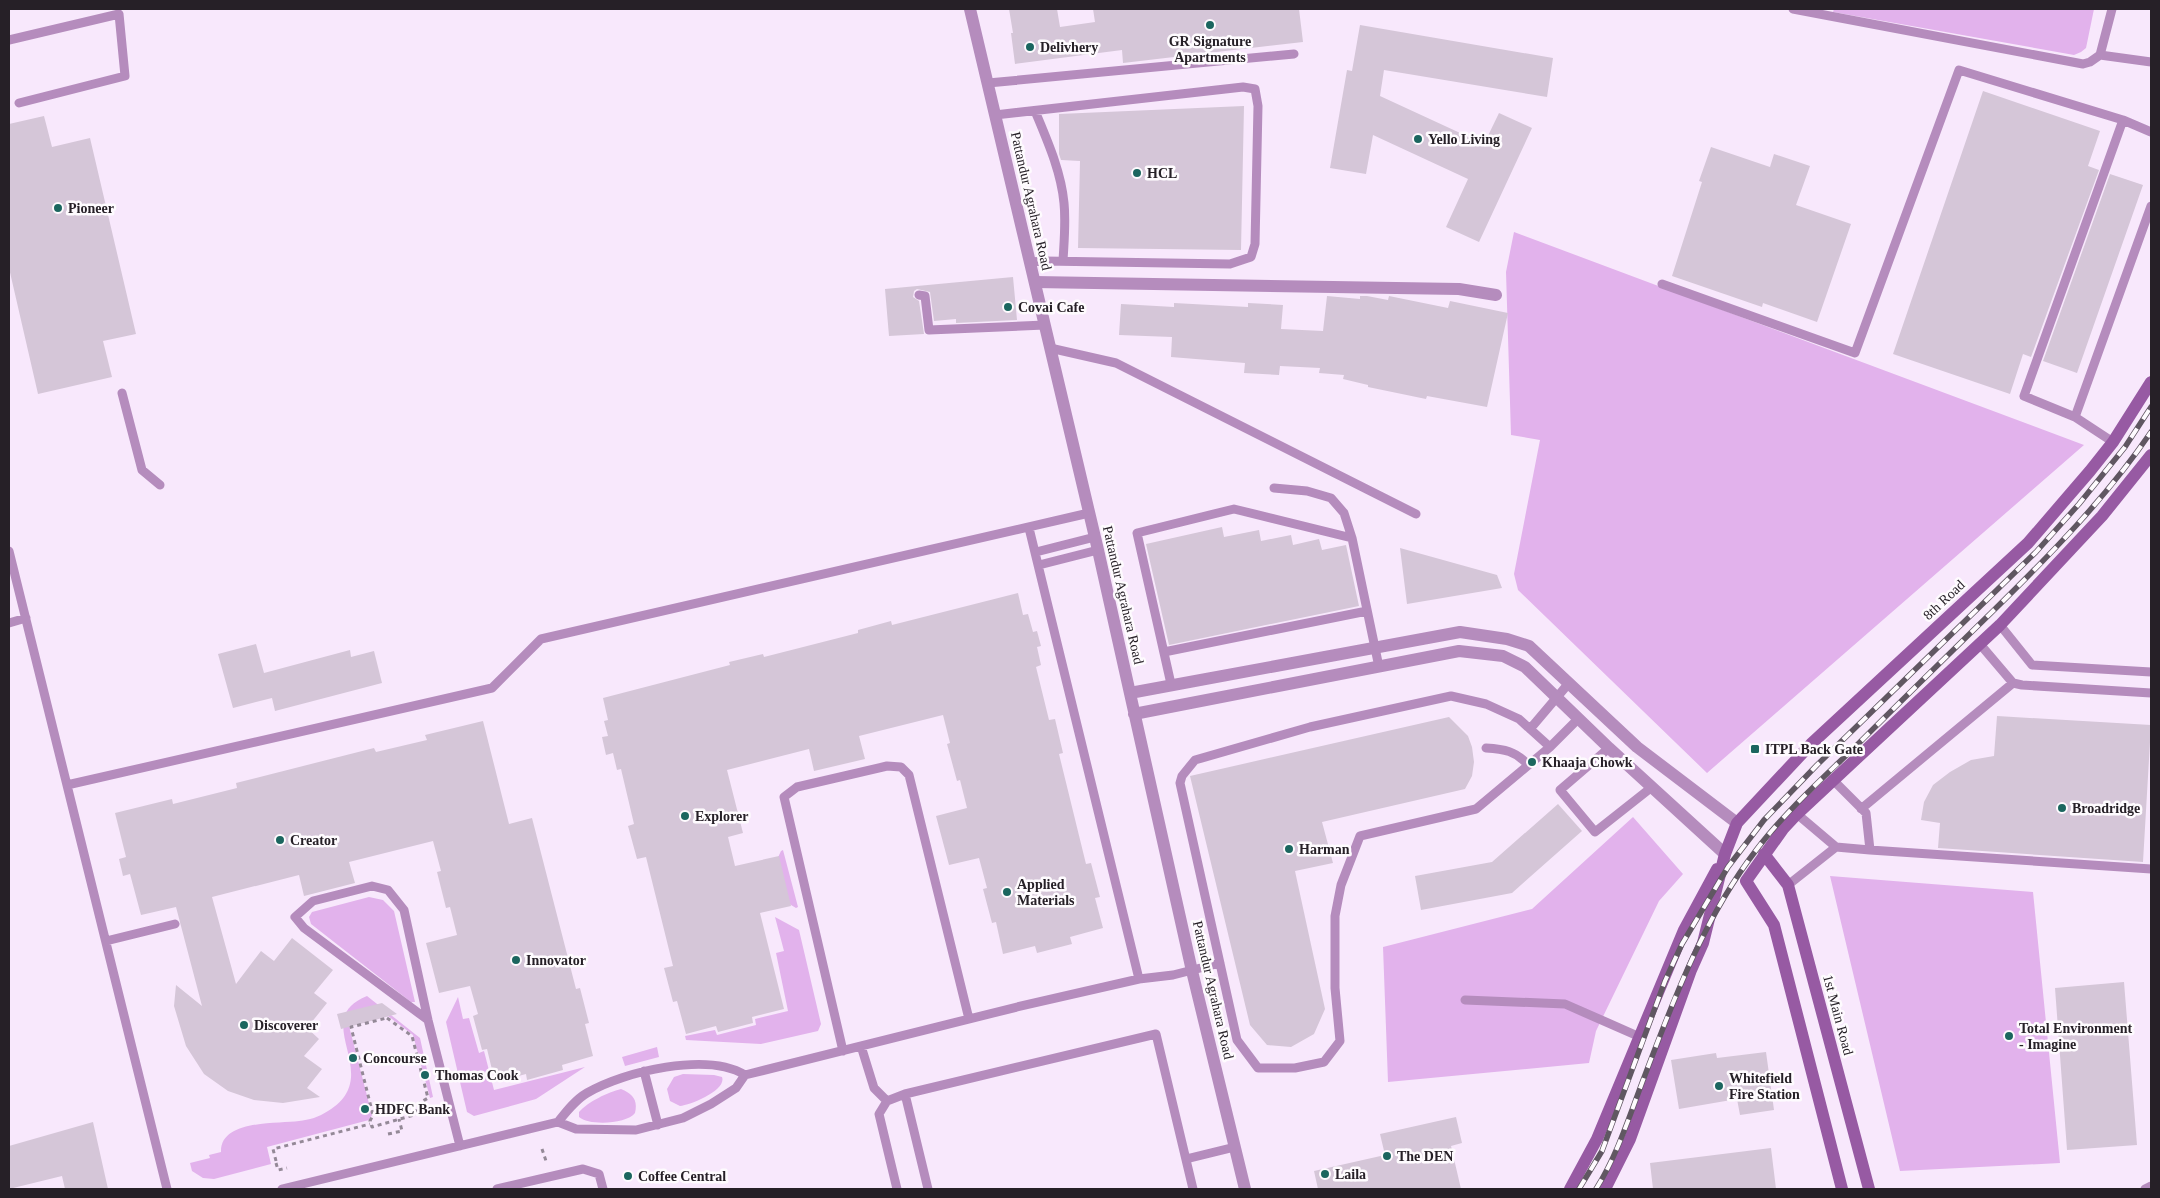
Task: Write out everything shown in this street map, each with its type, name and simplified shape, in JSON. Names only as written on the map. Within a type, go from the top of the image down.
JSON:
[{"type":"main road","name":"8th Road","points":[[1737,824],[1811,744],[2028,543],[2071,495],[2113,442],[2151,382]]},
{"type":"main road","points":[[1842,1189],[1774,925],[1746,881],[1764,854],[1797,814],[1832,779],[2000,624],[2102,516],[2151,455]]},
{"type":"main road","points":[[1570,1189],[1597,1139],[1684,930],[1725,854],[1737,824]]},
{"type":"main road","points":[[1605,1189],[1617,1170],[1630,1139],[1691,970],[1704,943],[1725,854]]},
{"type":"main road","name":"1st Main Road","points":[[1764,854],[1788,885],[1869,1189]]},
{"type":"street","name":"Pattandur Agrahara Road","points":[[970,9],[1095,537],[1192,971],[1245,1189]]},
{"type":"street","points":[[1035,282],[1459,289],[1496,295]]},
{"type":"street","points":[[1130,693],[1460,632],[1507,639],[1529,646],[1637,747],[1737,824]]},
{"type":"street","points":[[1134,714],[1458,651],[1503,656],[1525,667],[1609,748],[1725,854]]},
{"type":"lane","points":[[1793,9],[1821,12],[2083,64],[2090,62],[2100,55],[2112,9]]},
{"type":"lane","points":[[9,40],[119,11],[125,76],[19,103]]},
{"type":"lane","points":[[988,83],[1294,54]]},
{"type":"lane","points":[[2100,55],[2151,62]]},
{"type":"lane","points":[[1662,284],[1855,353],[1959,70],[2123,120],[2151,132]]},
{"type":"lane","points":[[995,115],[1243,87],[1255,89],[1258,106],[1255,244],[1251,257],[1230,264],[1030,262]]},
{"type":"lane","points":[[1035,111],[1047,140],[1060,181],[1064,203],[1063,261]]},
{"type":"lane","points":[[2113,442],[2075,417],[2024,396],[2123,120]]},
{"type":"lane","points":[[2075,417],[2151,206]]},
{"type":"lane","points":[[919,296],[925,296],[929,330],[1045,325]]},
{"type":"lane","points":[[1050,348],[1116,363],[1416,514]]},
{"type":"lane","points":[[122,393],[142,470],[160,485]]},
{"type":"lane","points":[[1274,488],[1307,491],[1331,498],[1344,513],[1352,538],[1379,667]]},
{"type":"lane","points":[[1171,684],[1137,533],[1234,509],[1352,538]]},
{"type":"lane","points":[[67,784],[492,688],[541,639],[1089,513]]},
{"type":"lane","points":[[1030,528],[1139,979]]},
{"type":"lane","points":[[1036,552],[1095,537]]},
{"type":"lane","points":[[1039,565],[1098,550]]},
{"type":"lane","points":[[9,551],[168,1188]]},
{"type":"lane","points":[[1164,652],[1368,611]]},
{"type":"lane","points":[[9,623],[26,618]]},
{"type":"lane","points":[[2000,624],[2032,665],[2151,672]]},
{"type":"lane","points":[[1980,643],[2013,683],[2151,693]]},
{"type":"lane","points":[[1530,729],[1569,683]]},
{"type":"lane","points":[[1861,809],[2013,683]]},
{"type":"lane","points":[[1550,747],[1518,719],[1486,704],[1451,696],[1310,727],[1195,760],[1182,776],[1180,783],[1237,1040],[1258,1068],[1295,1068],[1324,1062],[1340,1042],[1335,988],[1336,905],[1341,885],[1360,836],[1476,809],[1550,747],[1578,719]]},
{"type":"lane","points":[[1486,748],[1514,753],[1520,756],[1528,765]]},
{"type":"lane","points":[[1609,748],[1560,790],[1595,832],[1652,787]]},
{"type":"lane","points":[[843,1051],[784,797],[802,786],[887,766],[901,767],[909,775],[968,1019]]},
{"type":"lane","points":[[1832,779],[1866,813],[1870,850]]},
{"type":"lane","points":[[1797,814],[1836,847],[2151,869]]},
{"type":"lane","points":[[1788,885],[1836,847]]},
{"type":"lane","points":[[428,1020],[304,928],[295,917],[313,901],[372,886],[388,890],[404,910],[428,1020],[460,1146]]},
{"type":"lane","points":[[106,941],[175,924]]},
{"type":"lane","points":[[282,1189],[558,1122],[576,1129],[636,1130],[683,1118],[711,1104],[736,1088],[745,1075],[968,1019],[1139,979],[1192,971],[1220,964]]},
{"type":"lane","points":[[1465,1000],[1565,1004],[1640,1037]]},
{"type":"lane","points":[[897,1189],[879,1114],[886,1101],[905,1094],[1156,1034],[1193,1189]]},
{"type":"lane","points":[[861,1046],[874,1088],[886,1101]]},
{"type":"lane","points":[[558,1122],[569,1108],[587,1093],[644,1071],[664,1066],[710,1065],[734,1068],[745,1075]]},
{"type":"lane","points":[[644,1071],[658,1124]]},
{"type":"lane","points":[[905,1094],[928,1189]]},
{"type":"lane","points":[[1186,1159],[1235,1148]]},
{"type":"lane","points":[[497,1189],[583,1169],[599,1174],[603,1189]]},
{"type":"lane","points":[[2145,1189],[2151,1186]]},
{"type":"path","points":[[288,1168],[278,1170],[273,1149],[370,1124],[372,1127],[414,1116],[418,1104],[428,1098],[412,1036],[387,1018],[351,1027],[373,1115],[370,1124]]},
{"type":"path","points":[[388,1134],[402,1131],[399,1120]]},
{"type":"shaded area","points":[[1834,9],[2094,9],[2086,48],[2074,55],[1833,12]]},
{"type":"shaded area","points":[[1514,232],[2084,445],[1707,773],[1518,590],[1514,574],[1540,440],[1511,435],[1506,272]]},
{"type":"shaded area","points":[[1633,817],[1683,874],[1659,901],[1596,1031],[1589,1063],[1388,1082],[1383,947],[1532,909]]},
{"type":"shaded area","points":[[783,850],[798,907],[796,908],[786,902],[775,864]]},
{"type":"shaded area","name":"Total Environment - Imagine","points":[[1830,876],[2033,892],[2060,1163],[1900,1171]]},
{"type":"shaded area","points":[[369,897],[383,900],[394,911],[415,1002],[411,1002],[311,924],[309,917],[312,912]]},
{"type":"shaded area","points":[[775,917],[799,930],[821,1024],[818,1031],[761,1044],[686,1040],[685,1036],[715,1030],[717,1035],[756,1025],[755,1019],[788,1011],[776,953],[784,951]]},
{"type":"shaded area","points":[[367,996],[420,1038],[433,1097],[430,1098],[413,1035],[388,1016],[349,1026],[372,1115],[369,1120],[267,1147],[271,1164],[214,1179],[203,1178],[192,1171],[190,1163],[210,1158],[209,1155],[221,1152],[223,1141],[240,1128],[265,1123],[314,1118],[328,1111],[344,1097],[351,1081],[344,1033],[344,1019],[351,1006]]},
{"type":"shaded area","points":[[458,997],[463,1019],[469,1018],[479,1053],[484,1051],[494,1090],[585,1067],[536,1099],[474,1116],[467,1112],[446,1022]]},
{"type":"shaded area","points":[[657,1047],[659,1057],[625,1066],[622,1057]]},
{"type":"shaded area","points":[[683,1074],[714,1075],[722,1077],[722,1082],[714,1092],[707,1096],[680,1106],[670,1101],[667,1089],[674,1077]]},
{"type":"shaded area","points":[[621,1089],[634,1098],[636,1108],[635,1113],[631,1117],[624,1120],[599,1123],[579,1117],[579,1112],[593,1101]]},
{"type":"building","name":"GR Signature Apartments","points":[[1009,9],[1057,9],[1060,27],[1095,22],[1093,9],[1299,9],[1303,42],[1123,63],[1122,50],[1015,64]]},
{"type":"building","points":[[1360,25],[1553,58],[1547,97],[1384,70],[1380,96],[1484,144],[1499,113],[1532,128],[1479,242],[1446,227],[1468,179],[1373,135],[1366,174],[1330,168],[1347,70],[1352,71]]},
{"type":"building","points":[[1983,91],[2100,131],[2088,166],[2099,170],[2031,357],[2023,354],[2010,394],[1893,354]]},
{"type":"building","points":[[1244,106],[1241,250],[1078,248],[1080,161],[1061,160],[1059,154],[1059,114]]},
{"type":"building","name":"Pioneer","points":[[44,116],[52,147],[90,138],[136,334],[103,341],[112,377],[38,394],[9,268],[9,124]]},
{"type":"building","points":[[1711,147],[1770,167],[1774,154],[1810,166],[1796,205],[1851,224],[1817,322],[1763,303],[1762,307],[1672,276],[1702,182],[1699,181]]},
{"type":"building","points":[[2110,174],[2143,185],[2077,373],[2043,361]]},
{"type":"building","points":[[1013,277],[1017,320],[956,323],[956,319],[934,321],[930,292],[917,289],[914,291],[913,297],[919,301],[924,334],[889,336],[885,289]]},
{"type":"building","points":[[1327,296],[1360,299],[1360,296],[1367,296],[1388,300],[1389,296],[1448,308],[1450,301],[1508,313],[1487,407],[1427,396],[1426,399],[1368,387],[1368,385],[1343,379],[1344,375],[1319,373],[1320,368],[1280,366],[1279,375],[1244,373],[1245,363],[1171,357],[1172,337],[1119,335],[1121,304],[1174,307],[1174,303],[1248,307],[1248,303],[1283,305],[1281,329],[1323,331]]},
{"type":"building","points":[[1222,527],[1224,537],[1259,530],[1261,541],[1291,535],[1293,545],[1319,539],[1322,550],[1346,545],[1359,606],[1169,645],[1146,544]]},
{"type":"building","points":[[1400,548],[1497,575],[1502,588],[1407,604]]},
{"type":"building","name":"Explorer","points":[[1018,593],[1023,615],[1028,614],[1033,632],[1037,631],[1041,646],[1037,647],[1041,665],[1036,667],[1049,720],[1055,719],[1063,753],[1059,754],[1086,864],[1091,863],[1100,897],[1095,898],[1103,928],[1070,937],[1072,944],[1037,953],[1035,946],[1003,954],[996,922],[992,923],[983,889],[987,888],[979,858],[949,865],[936,816],[967,808],[960,780],[957,781],[947,744],[950,743],[943,715],[859,736],[865,759],[814,771],[809,749],[727,770],[743,833],[728,837],[735,866],[779,856],[791,906],[760,913],[784,1009],[752,1017],[753,1023],[718,1032],[716,1026],[686,1034],[677,1001],[673,1002],[664,968],[673,966],[646,857],[637,859],[628,826],[634,824],[621,769],[617,770],[613,753],[606,755],[602,737],[608,736],[604,721],[608,720],[603,698],[730,665],[729,662],[763,654],[764,657],[858,633],[858,630],[891,621],[892,625]]},
{"type":"building","points":[[256,644],[264,673],[350,650],[351,657],[374,651],[382,683],[275,711],[272,698],[233,708],[218,654]]},
{"type":"building","points":[[1997,716],[2151,725],[2143,862],[1938,848],[1940,823],[1921,820],[1924,802],[1933,785],[1950,772],[1971,760],[1994,756]]},
{"type":"building","points":[[1449,717],[1468,736],[1472,747],[1474,762],[1472,776],[1465,789],[1322,822],[1333,863],[1295,871],[1325,1009],[1314,1034],[1291,1047],[1267,1045],[1250,1025],[1190,776]]},
{"type":"building","points":[[483,721],[509,824],[532,818],[576,989],[580,988],[589,1023],[585,1024],[593,1056],[562,1065],[563,1070],[527,1080],[526,1074],[495,1082],[487,1049],[482,1050],[473,1016],[478,1014],[470,986],[439,993],[426,943],[457,935],[450,907],[446,908],[437,872],[441,871],[433,841],[349,862],[355,883],[304,896],[299,875],[212,897],[236,984],[261,951],[274,961],[292,938],[333,970],[314,993],[327,1003],[307,1028],[319,1039],[304,1056],[322,1069],[307,1088],[320,1097],[283,1103],[254,1100],[228,1091],[204,1074],[186,1046],[174,1006],[176,985],[202,1006],[176,907],[141,915],[130,874],[123,876],[119,859],[126,857],[115,813],[172,799],[173,804],[237,788],[236,783],[374,748],[376,752],[427,740],[425,735]]},
{"type":"building","points":[[1558,804],[1582,831],[1512,893],[1421,910],[1415,876],[1492,862]]},
{"type":"building","points":[[2124,982],[2137,1145],[2067,1150],[2055,988]]},
{"type":"building","points":[[382,1003],[397,1014],[341,1029],[337,1014]]},
{"type":"building","points":[[1766,1052],[1774,1110],[1740,1115],[1737,1099],[1679,1109],[1671,1060],[1716,1053],[1717,1058]]},
{"type":"building","points":[[1456,1117],[1462,1143],[1451,1146],[1461,1189],[1318,1189],[1314,1171],[1385,1155],[1380,1134]]},
{"type":"building","points":[[93,1122],[108,1189],[65,1189],[62,1176],[9,1189],[9,1146]]},
{"type":"building","points":[[1771,1148],[1776,1189],[1653,1189],[1650,1163]]},
{"type":"railway","points":[[1579,1189],[1602,1151],[1665,981],[1682,944],[1728,867],[1764,820],[1817,765],[2036,552],[2079,504],[2125,447],[2151,407]]},
{"type":"railway","points":[[1596,1189],[1617,1148],[1693,957],[1722,901],[1757,849],[1805,795],[2056,547],[2096,503],[2151,432]]},
{"type":"place","name":"GR Signature Apartments","points":[[1210,25]]},
{"type":"place","name":"Delivhery","points":[[1030,47]]},
{"type":"place","name":"Yello Living","points":[[1418,139]]},
{"type":"place","name":"HCL","points":[[1137,173]]},
{"type":"place","name":"Pioneer","points":[[58,208]]},
{"type":"place","name":"Covai Cafe","points":[[1008,307]]},
{"type":"place","name":"ITPL Back Gate","points":[[1755,749]]},
{"type":"place","name":"Khaaja Chowk","points":[[1532,762]]},
{"type":"place","name":"Broadridge","points":[[2062,808]]},
{"type":"place","name":"Explorer","points":[[685,816]]},
{"type":"place","name":"Creator","points":[[280,840]]},
{"type":"place","name":"Harman","points":[[1289,849]]},
{"type":"place","name":"Applied Materials","points":[[1007,892]]},
{"type":"place","name":"Innovator","points":[[516,960]]},
{"type":"place","name":"Discoverer","points":[[244,1025]]},
{"type":"place","name":"Total Environment - Imagine","points":[[2009,1036]]},
{"type":"place","name":"Concourse","points":[[353,1058]]},
{"type":"place","name":"Thomas Cook","points":[[425,1075]]},
{"type":"place","name":"Whitefield Fire Station","points":[[1719,1086]]},
{"type":"place","name":"HDFC Bank","points":[[365,1109]]},
{"type":"place","name":"The DEN","points":[[1387,1156]]},
{"type":"place","name":"Laila","points":[[1325,1174]]},
{"type":"place","name":"Coffee Central","points":[[628,1176]]}]
